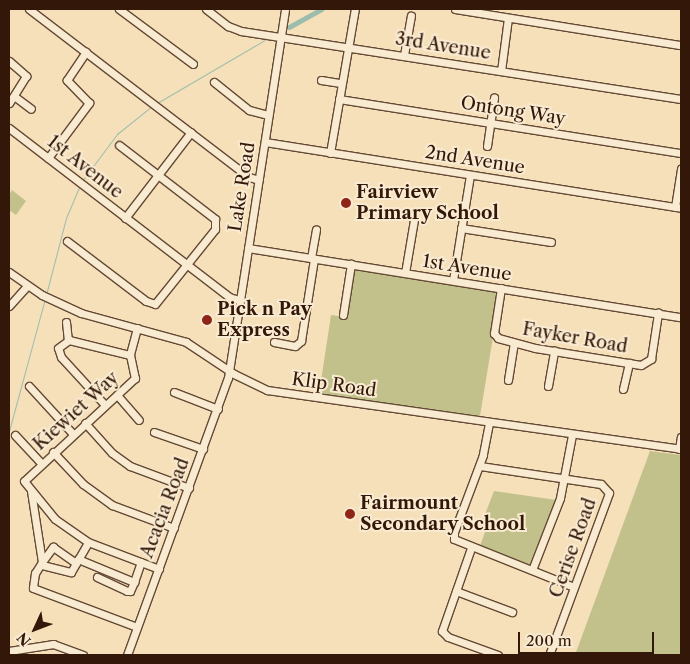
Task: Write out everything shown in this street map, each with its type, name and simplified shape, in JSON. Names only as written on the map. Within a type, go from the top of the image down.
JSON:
[{"type":"street","points":[[29,9],[249,176],[258,180]]},
{"type":"street","points":[[119,9],[193,64]]},
{"type":"street","name":"3rd Avenue","points":[[206,9],[236,30],[681,99]]},
{"type":"street","name":"Lake Road","points":[[229,370],[286,9]]},
{"type":"street","points":[[330,152],[355,9]]},
{"type":"street","points":[[455,9],[490,12],[508,18],[681,45]]},
{"type":"street","points":[[404,55],[411,16]]},
{"type":"street","points":[[501,71],[508,18]]},
{"type":"street","points":[[48,158],[89,103],[67,80],[86,52]]},
{"type":"street","points":[[9,61],[26,76],[9,103]]},
{"type":"street","points":[[321,80],[341,83]]},
{"type":"street","points":[[214,82],[249,110],[268,115]]},
{"type":"street","points":[[14,96],[31,109]]},
{"type":"street","points":[[487,146],[494,98]]},
{"type":"street","name":"Ontong Way","points":[[339,99],[681,153]]},
{"type":"street","name":"1st Avenue","points":[[9,128],[229,297],[240,300]]},
{"type":"street","points":[[126,218],[191,132]]},
{"type":"street","name":"2nd Avenue","points":[[265,142],[678,208]]},
{"type":"street","points":[[67,241],[150,304],[161,299],[216,222],[119,145]]},
{"type":"street","points":[[678,208],[681,168]]},
{"type":"street","points":[[453,280],[470,175]]},
{"type":"street","points":[[405,273],[414,220]]},
{"type":"street","points":[[461,228],[551,242]]},
{"type":"street","points":[[274,342],[295,346],[301,339],[316,229]]},
{"type":"street","name":"1st Avenue","points":[[248,248],[681,317]]},
{"type":"street","points":[[343,315],[351,264]]},
{"type":"street","name":"Klip Road","points":[[9,272],[42,295],[92,316],[186,342],[229,370],[274,392],[680,449]]},
{"type":"street","points":[[9,306],[27,286]]},
{"type":"street","name":"Fayker Road","points":[[500,288],[494,333],[498,338],[554,351],[645,365],[650,362],[658,313]]},
{"type":"street","points":[[66,322],[68,340]]},
{"type":"street","name":"Kiewiet Way","points":[[30,490],[25,484],[26,477],[137,376],[130,355],[137,328]]},
{"type":"street","points":[[68,340],[130,355]]},
{"type":"street","points":[[68,340],[58,348],[61,357],[105,406]]},
{"type":"street","points":[[508,380],[514,343]]},
{"type":"street","points":[[548,386],[554,351]]},
{"type":"street","points":[[624,389],[629,362]]},
{"type":"street","name":"Acacia Road","points":[[127,655],[218,409],[229,370]]},
{"type":"street","points":[[29,386],[73,434]]},
{"type":"street","points":[[174,392],[218,409]]},
{"type":"street","points":[[117,395],[139,420]]},
{"type":"street","points":[[85,423],[112,453],[130,466],[189,488]]},
{"type":"street","points":[[489,423],[480,466],[453,535],[456,542],[574,586]]},
{"type":"street","points":[[154,432],[203,449]]},
{"type":"street","points":[[532,570],[565,479],[572,434]]},
{"type":"street","points":[[15,435],[41,463]]},
{"type":"street","points":[[680,449],[681,437]]},
{"type":"street","points":[[53,452],[84,484],[112,505],[174,528]]},
{"type":"street","name":"Cerise Road","points":[[480,466],[601,484],[609,493],[550,655]]},
{"type":"street","points":[[30,490],[56,518],[88,542],[158,569]]},
{"type":"street","points":[[30,490],[42,564]]},
{"type":"street","points":[[42,564],[70,572],[88,542]]},
{"type":"street","points":[[134,582],[77,561],[52,547],[33,577],[33,588],[38,592],[137,627]]},
{"type":"street","points":[[471,548],[443,624],[443,633],[498,655]]},
{"type":"street","points":[[98,577],[130,591],[141,562]]},
{"type":"street","points":[[456,591],[512,612]]},
{"type":"street","points":[[9,651],[53,644],[83,655]]},
{"type":"shaded area","points":[[12,190],[26,201],[16,215],[9,210],[9,195]]},
{"type":"shaded area","points":[[353,270],[496,291],[493,337],[480,416],[319,394],[331,315],[346,317]]},
{"type":"shaded area","points":[[650,451],[681,455],[681,655],[575,655]]},
{"type":"shaded area","points":[[494,491],[556,500],[529,566],[479,549],[485,532],[479,530]]},
{"type":"waterway","points":[[289,27],[321,9]]},
{"type":"waterway","points":[[157,103],[265,40]]},
{"type":"waterway","points":[[82,181],[117,134],[152,106]]},
{"type":"waterway","points":[[47,291],[66,218],[79,187]]},
{"type":"waterway","points":[[9,431],[44,302]]},
{"type":"place","name":"Fairview Primary School","points":[[346,203]]},
{"type":"place","name":"Pick n Pay Express","points":[[207,320]]},
{"type":"place","name":"Fairmount Secondary School","points":[[350,514]]}]
